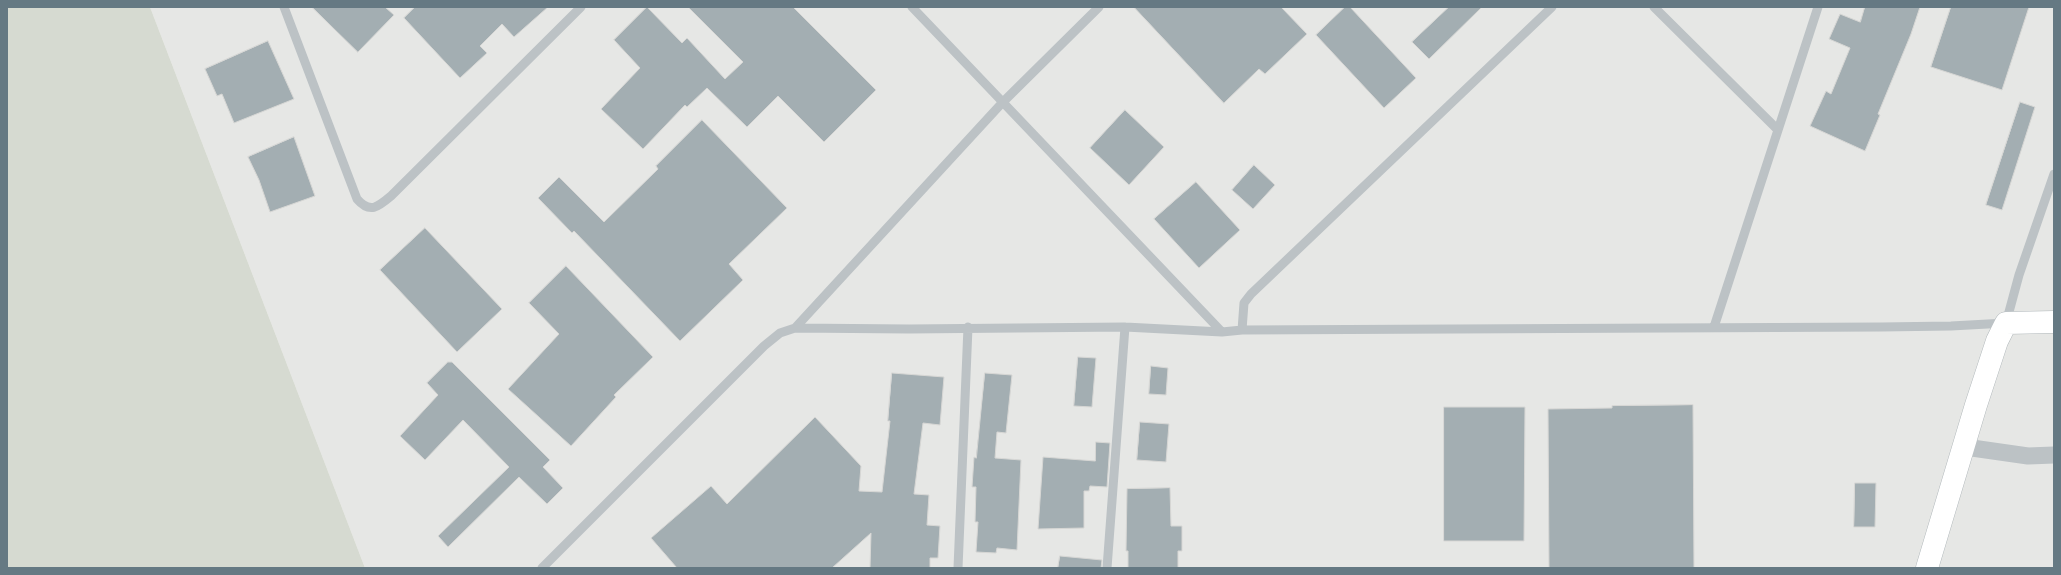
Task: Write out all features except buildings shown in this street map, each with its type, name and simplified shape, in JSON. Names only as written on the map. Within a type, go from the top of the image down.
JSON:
[{"type":"street","points":[[1927,568],[1997,341],[2006,323],[2054,322]]},
{"type":"street","points":[[1965,447],[2028,456],[2054,455]]},
{"type":"lane","points":[[284,7],[357,199],[363,206],[369,208],[376,207],[390,196],[581,7]]},
{"type":"lane","points":[[912,7],[1222,332]]},
{"type":"lane","points":[[795,328],[1002,103],[1099,7]]},
{"type":"lane","points":[[1242,330],[1244,303],[1251,294],[1552,7]]},
{"type":"lane","points":[[1654,7],[1778,130]]},
{"type":"lane","points":[[1714,327],[1818,7]]},
{"type":"lane","points":[[542,568],[764,346],[780,333],[795,328],[909,329],[968,327],[1125,327],[1222,332],[1242,330],[1944,327],[2006,323],[2019,275],[2054,174]]},
{"type":"lane","points":[[958,568],[968,327]]},
{"type":"lane","points":[[1107,568],[1125,327]]},
{"type":"shaded area","points":[[7,7],[150,7],[365,568],[7,568]]},
{"type":"shaded area","points":[[150,7],[2054,7],[2054,568],[365,568]]}]
